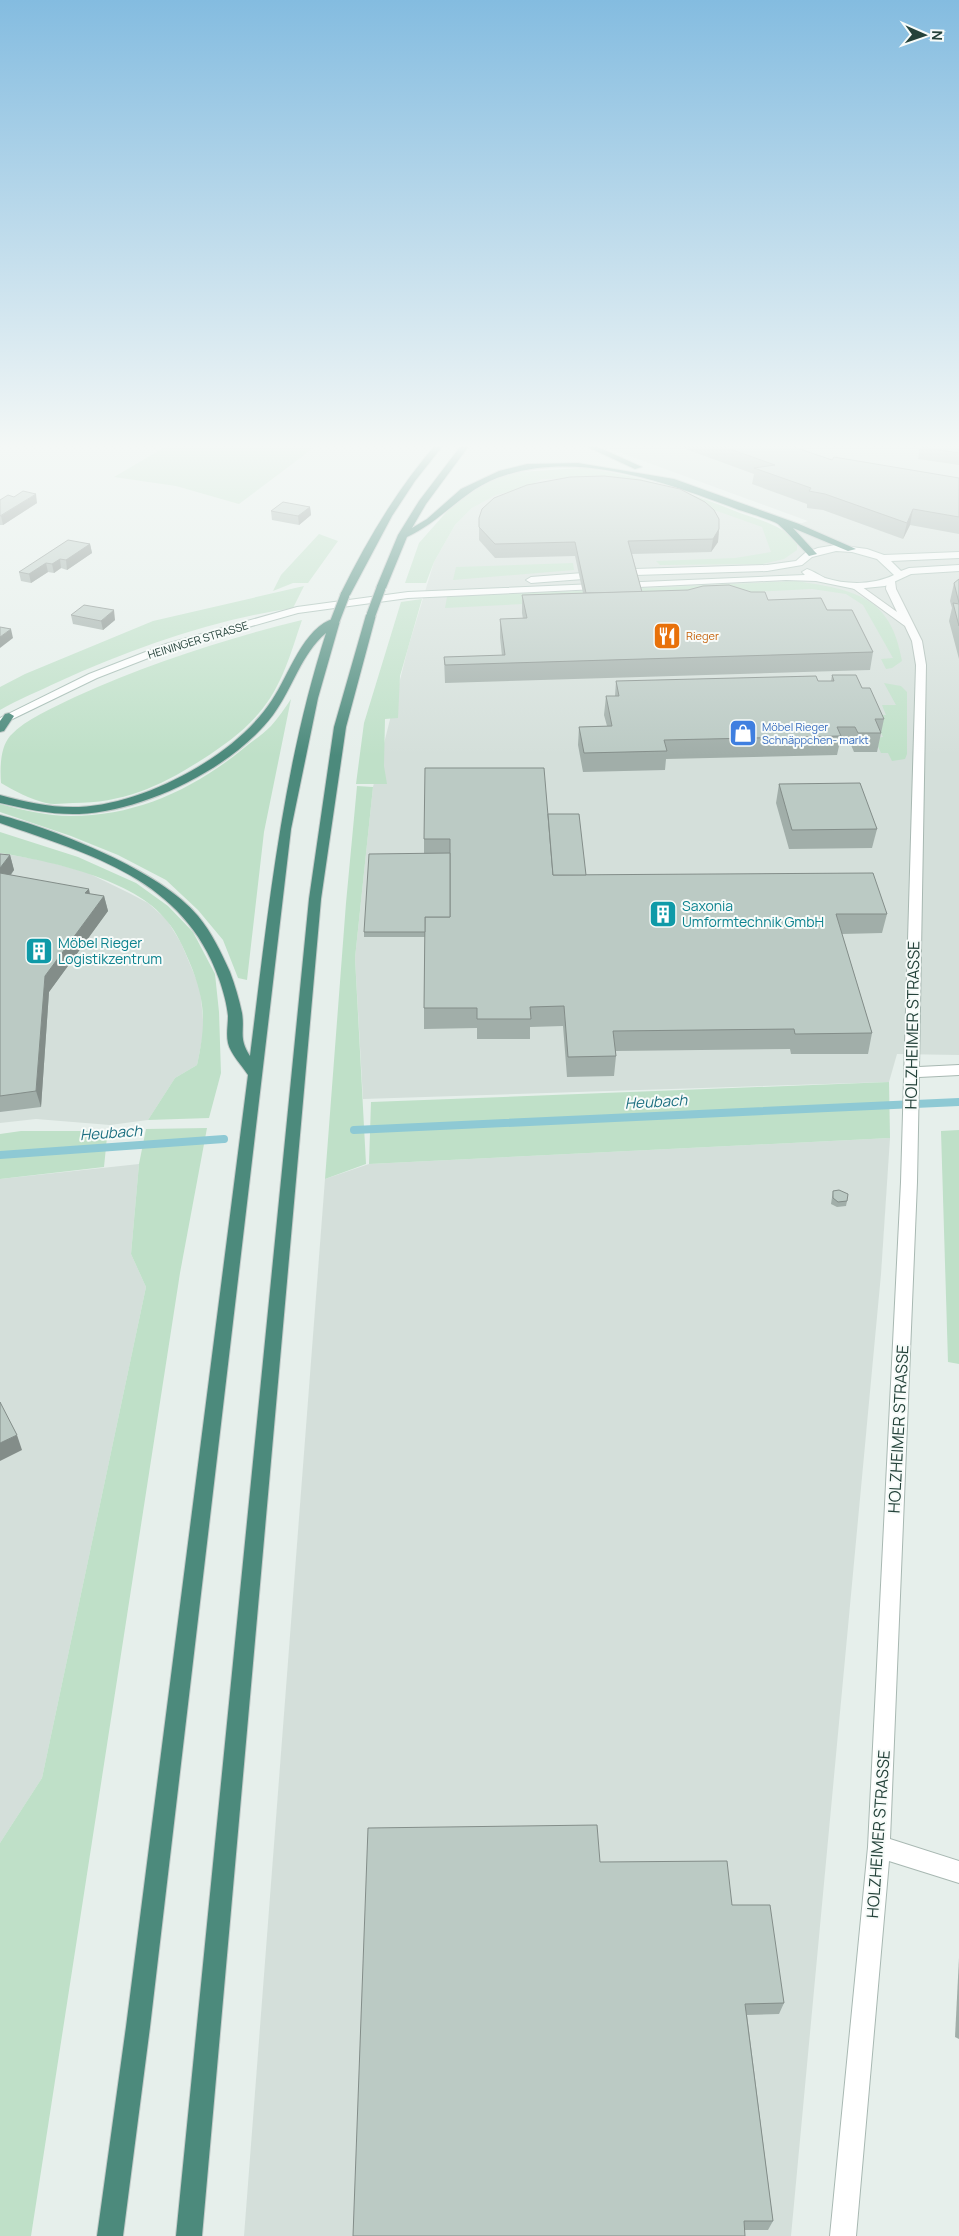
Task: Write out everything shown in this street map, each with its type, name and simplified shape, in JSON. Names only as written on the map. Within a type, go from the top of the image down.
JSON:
[{"type":"highway","points":[[110,2236],[286,829],[305,725],[317,676],[335,621],[368,547]]},
{"type":"highway","points":[[189,2236],[315,900],[340,727],[371,615],[398,547]]},
{"type":"highway","points":[[806,547],[812,554]]},
{"type":"highway","points":[[847,547],[852,549]]},
{"type":"highway","points":[[0,799],[29,807],[66,812],[136,802],[165,789],[210,764],[245,738],[264,720],[278,700],[307,645],[335,621]]},
{"type":"highway","points":[[0,729],[4,719]]},
{"type":"highway","points":[[0,820],[74,845],[123,867],[165,891],[192,918],[211,944],[226,980],[235,1014],[235,1044],[255,1075]]},
{"type":"main road","points":[[815,578],[799,563],[812,554],[826,550],[852,549],[885,558],[959,555]]},
{"type":"main road","name":"HOLZHEIMER STRASSE","points":[[843,2236],[879,1847],[910,1123],[920,664],[917,641],[892,588],[894,578],[890,562],[885,558]]},
{"type":"main road","name":"HEININGER STRASSE","points":[[4,719],[93,676],[170,646],[297,610],[408,595],[456,586],[495,582],[635,572],[767,568],[799,563]]},
{"type":"main road","points":[[855,586],[894,578],[908,571],[959,568]]},
{"type":"main road","name":"HEININGER STRASSE","points":[[408,595],[786,577],[815,578],[855,586]]},
{"type":"main road","points":[[855,586],[908,624]]},
{"type":"main road","points":[[911,1079],[959,1070]]},
{"type":"main road","points":[[879,1847],[959,1872]]},
{"type":"shaded area","points":[[442,547],[959,547],[959,1055],[897,1054],[889,1082],[363,1099],[355,958],[373,787],[408,648],[434,562]]},
{"type":"shaded area","points":[[0,853],[46,861],[88,873],[129,893],[148,903],[167,920],[181,943],[200,988],[204,1030],[197,1065],[175,1078],[148,1120],[110,1125],[36,1119],[0,1123]]},
{"type":"shaded area","points":[[890,1138],[881,1274],[791,2236],[244,2236],[325,1179],[369,1164]]},
{"type":"shaded area","points":[[139,1164],[131,1254],[146,1287],[42,1778],[0,1843],[0,1179]]},
{"type":"green space","points":[[307,547],[333,547],[308,583],[293,583],[273,591],[281,575]]},
{"type":"green space","points":[[417,547],[442,547],[426,583],[405,583]]},
{"type":"green space","points":[[769,547],[797,547],[797,550],[784,559],[763,564],[660,565],[656,561],[735,558],[771,552]]},
{"type":"green space","points":[[573,563],[574,570],[453,580],[456,567]]},
{"type":"green space","points":[[796,581],[853,593],[879,609],[889,622],[897,639],[902,661],[892,668],[886,669],[881,659],[893,658],[863,605],[846,594],[812,589],[445,608],[447,597]]},
{"type":"green space","points":[[304,586],[293,608],[233,620],[144,647],[86,670],[0,710],[0,687],[25,674],[153,621]]},
{"type":"green space","points":[[422,599],[400,676],[398,718],[385,719],[384,766],[387,784],[356,784],[364,723],[401,602]]},
{"type":"green space","points":[[302,620],[280,681],[267,703],[247,726],[226,743],[187,769],[141,791],[109,800],[92,802],[46,803],[17,792],[1,783],[1,758],[4,746],[10,736],[24,724],[41,714],[75,697],[158,663],[244,635]]},
{"type":"green space","points":[[884,683],[901,686],[907,692],[907,754],[905,759],[892,761],[888,753],[881,753],[874,738],[883,737],[872,715],[886,715],[882,705],[896,705]]},
{"type":"green space","points":[[291,699],[264,832],[247,980],[238,978],[223,940],[198,910],[166,880],[118,855],[71,836],[0,812],[0,804],[53,815],[95,815],[142,805],[163,797],[185,788],[225,763],[271,726]]},
{"type":"green space","points":[[357,786],[373,787],[355,958],[366,1164],[325,1179],[346,903]]},
{"type":"green space","points":[[0,832],[78,857],[136,883],[168,906],[193,932],[215,974],[219,1012],[221,1073],[209,1118],[148,1120],[175,1078],[197,1065],[202,1037],[203,1013],[199,988],[177,935],[171,926],[153,906],[113,883],[66,867],[0,853]]},
{"type":"green space","points":[[889,1082],[890,1138],[369,1164],[371,1102]]},
{"type":"green space","points":[[207,1128],[180,1273],[31,2236],[0,2236],[0,1843],[42,1778],[146,1287],[131,1254],[139,1164],[146,1129]]},
{"type":"green space","points":[[959,1130],[959,1364],[948,1362],[941,1131]]},
{"type":"green space","points":[[21,1131],[93,1131],[107,1137],[104,1167],[0,1179],[0,1134]]},
{"type":"building","points":[[57,547],[85,547],[66,560],[60,559],[52,564],[46,563],[29,574],[19,572]]},
{"type":"building","points":[[576,547],[630,547],[642,592],[586,593]]},
{"type":"building","points":[[959,579],[959,603],[954,583]]},
{"type":"building","points":[[729,585],[751,592],[765,592],[768,600],[821,598],[827,610],[852,610],[873,652],[445,665],[444,657],[505,655],[500,619],[527,618],[522,595],[688,590],[703,586]]},
{"type":"building","points":[[953,603],[959,604],[959,626]]},
{"type":"building","points":[[84,605],[114,610],[101,621],[71,615]]},
{"type":"building","points":[[0,627],[11,629],[0,637]]},
{"type":"building","name":"Möbel Rieger Schnäppchen- markt","points":[[832,675],[856,675],[862,688],[870,688],[884,719],[875,719],[881,733],[858,733],[855,727],[837,727],[841,736],[664,740],[667,751],[584,753],[579,727],[612,726],[606,696],[619,696],[616,681],[816,676],[818,681],[834,681]]},
{"type":"building","name":"Saxonia Umformtechnik GmbH","points":[[425,768],[544,768],[553,875],[873,873],[887,914],[836,914],[872,1033],[795,1034],[794,1029],[613,1031],[616,1056],[568,1057],[564,1006],[530,1007],[531,1019],[477,1019],[477,1008],[424,1008],[425,917],[450,917],[450,839],[424,839]]},
{"type":"building","points":[[860,783],[877,829],[792,830],[779,784]]},
{"type":"building","points":[[548,814],[579,814],[586,875],[553,875]]},
{"type":"building","points":[[450,853],[450,917],[425,917],[425,932],[364,932],[369,854]]},
{"type":"building","points":[[0,854],[10,855],[0,868]]},
{"type":"building","name":"Möbel Rieger Logistikzentrum","points":[[0,873],[89,889],[85,893],[104,896],[45,976],[36,1091],[0,1096]]},
{"type":"building","points":[[839,1190],[848,1194],[847,1201],[838,1202],[833,1198],[833,1191]]},
{"type":"building","points":[[0,1402],[17,1435],[0,1443]]},
{"type":"building","points":[[597,1825],[600,1862],[727,1861],[732,1905],[770,1905],[784,2003],[745,2004],[773,2221],[744,2221],[745,2236],[353,2236],[368,1828]]},
{"type":"waterway","name":"Heubach","points":[[354,1130],[959,1102]]},
{"type":"waterway","name":"Heubach","points":[[0,1155],[224,1139]]},
{"type":"place","name":"Rieger","points":[[667,636]]},
{"type":"place","name":"Möbel Rieger Schnäppchen- markt","points":[[743,733]]},
{"type":"place","name":"Saxonia Umformtechnik GmbH","points":[[663,914]]},
{"type":"place","name":"Möbel Rieger Logistikzentrum","points":[[39,951]]}]
